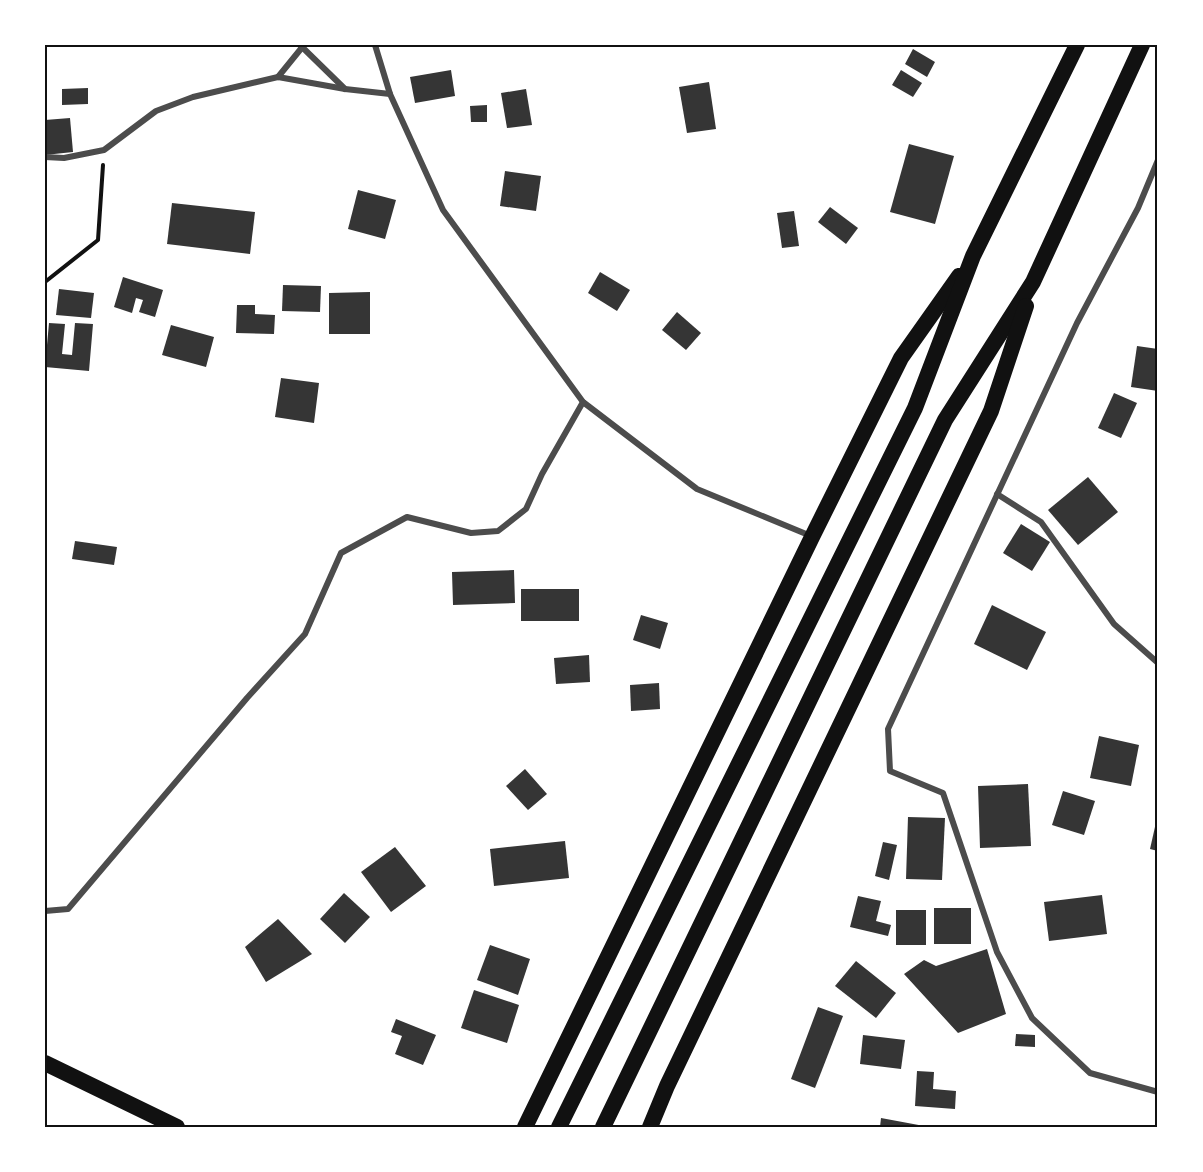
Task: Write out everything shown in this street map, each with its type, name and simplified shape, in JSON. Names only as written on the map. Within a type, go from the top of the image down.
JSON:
[{"type":"highway","points":[[559,1127],[915,408],[973,256],[1077,45]]},
{"type":"highway","points":[[650,1127],[672,1075],[991,411],[1033,282],[1142,45]]},
{"type":"highway","points":[[525,1127],[901,358],[973,256]]},
{"type":"highway","points":[[603,1127],[945,420],[1033,282]]},
{"type":"highway","points":[[45,1063],[177,1127]]},
{"type":"street","points":[[375,45],[390,94],[443,210],[583,402],[697,489],[812,537]]},
{"type":"street","points":[[278,77],[302,46],[345,89]]},
{"type":"street","points":[[45,157],[64,158],[104,150],[156,111],[193,97],[278,77],[345,89],[390,94]]},
{"type":"street","points":[[1158,160],[1138,208],[1077,323],[888,729],[890,771],[943,793],[997,952],[1032,1018],[1090,1073],[1158,1092]]},
{"type":"street","points":[[45,911],[68,909],[247,698],[305,634],[341,554],[407,517],[471,533],[498,531],[526,509],[542,474],[583,402]]},
{"type":"street","points":[[997,494],[1041,522],[1114,624],[1158,663]]},
{"type":"path","points":[[45,282],[98,240],[104,150]]},
{"type":"building","points":[[913,49],[935,62],[927,77],[905,64]]},
{"type":"building","points":[[451,70],[455,96],[415,103],[410,77]]},
{"type":"building","points":[[901,70],[922,83],[913,97],[892,85]]},
{"type":"building","points":[[709,82],[716,129],[687,133],[679,87]]},
{"type":"building","points":[[88,88],[88,104],[62,105],[62,89]]},
{"type":"building","points":[[526,89],[532,125],[507,128],[501,93]]},
{"type":"building","points":[[487,105],[487,122],[471,122],[470,106]]},
{"type":"building","points":[[70,118],[73,152],[45,155],[45,120]]},
{"type":"building","points":[[909,144],[954,156],[935,224],[890,212]]},
{"type":"building","points":[[505,171],[541,176],[536,211],[500,206]]},
{"type":"building","points":[[358,190],[396,200],[385,239],[348,229]]},
{"type":"building","points":[[172,203],[255,212],[250,254],[167,244]]},
{"type":"building","points":[[830,207],[858,228],[846,244],[818,222]]},
{"type":"building","points":[[794,211],[799,246],[782,248],[777,213]]},
{"type":"building","points":[[600,272],[630,290],[617,311],[588,293]]},
{"type":"building","points":[[123,277],[163,290],[155,317],[139,312],[143,300],[136,298],[132,313],[114,307]]},
{"type":"building","points":[[283,285],[321,286],[320,312],[282,311]]},
{"type":"building","points":[[59,289],[94,293],[91,318],[56,315]]},
{"type":"building","points":[[370,292],[370,334],[329,334],[329,293]]},
{"type":"building","points":[[237,305],[255,305],[255,314],[275,315],[274,334],[236,333]]},
{"type":"building","points":[[677,312],[701,333],[686,350],[662,330]]},
{"type":"building","points":[[49,323],[65,324],[62,354],[72,355],[75,323],[93,324],[89,371],[45,367]]},
{"type":"building","points":[[171,325],[214,337],[206,367],[162,355]]},
{"type":"building","points":[[1137,346],[1158,349],[1158,391],[1131,387]]},
{"type":"building","points":[[281,378],[319,383],[314,423],[275,417]]},
{"type":"building","points":[[1114,393],[1137,403],[1121,438],[1098,428]]},
{"type":"building","points":[[1088,477],[1118,512],[1078,545],[1048,510]]},
{"type":"building","points":[[1021,524],[1050,542],[1032,571],[1003,553]]},
{"type":"building","points":[[75,541],[117,547],[114,565],[72,559]]},
{"type":"building","points":[[514,570],[515,603],[453,605],[452,572]]},
{"type":"building","points":[[521,589],[579,589],[579,621],[521,621]]},
{"type":"building","points":[[992,605],[1046,632],[1027,670],[974,644]]},
{"type":"building","points":[[641,615],[668,623],[660,649],[633,640]]},
{"type":"building","points":[[589,655],[590,682],[556,684],[554,658]]},
{"type":"building","points":[[659,683],[660,709],[631,711],[630,685]]},
{"type":"building","points":[[1099,736],[1139,745],[1131,786],[1090,778]]},
{"type":"building","points":[[525,769],[547,794],[528,810],[506,786]]},
{"type":"building","points":[[1028,784],[1031,846],[980,848],[978,786]]},
{"type":"building","points":[[1063,791],[1095,801],[1084,835],[1052,825]]},
{"type":"building","points":[[908,817],[945,818],[942,880],[906,879]]},
{"type":"building","points":[[1158,818],[1158,851],[1150,849]]},
{"type":"building","points":[[565,841],[569,878],[494,886],[490,849]]},
{"type":"building","points":[[883,842],[897,845],[889,880],[875,876]]},
{"type":"building","points":[[395,847],[426,886],[391,912],[361,872]]},
{"type":"building","points":[[344,893],[370,917],[345,943],[320,919]]},
{"type":"building","points":[[1102,895],[1107,934],[1049,941],[1044,902]]},
{"type":"building","points":[[858,896],[881,901],[876,921],[891,925],[888,936],[850,927]]},
{"type":"building","points":[[934,908],[971,908],[971,944],[934,944]]},
{"type":"building","points":[[896,910],[926,910],[926,945],[896,945]]},
{"type":"building","points":[[278,919],[312,954],[266,982],[245,947]]},
{"type":"building","points":[[490,945],[530,959],[518,995],[477,980]]},
{"type":"building","points":[[987,949],[1006,1014],[958,1033],[904,974],[924,960],[936,966]]},
{"type":"building","points":[[856,961],[896,993],[876,1018],[835,986]]},
{"type":"building","points":[[474,990],[519,1005],[507,1043],[461,1028]]},
{"type":"building","points":[[818,1007],[843,1016],[815,1088],[791,1079]]},
{"type":"building","points":[[396,1019],[436,1035],[423,1065],[395,1054],[402,1036],[391,1032]]},
{"type":"building","points":[[1016,1034],[1035,1035],[1035,1047],[1015,1046]]},
{"type":"building","points":[[863,1035],[905,1040],[901,1069],[860,1064]]},
{"type":"building","points":[[917,1071],[934,1072],[933,1089],[956,1091],[955,1109],[915,1106]]},
{"type":"building","points":[[881,1118],[924,1126],[924,1127],[880,1127]]}]
